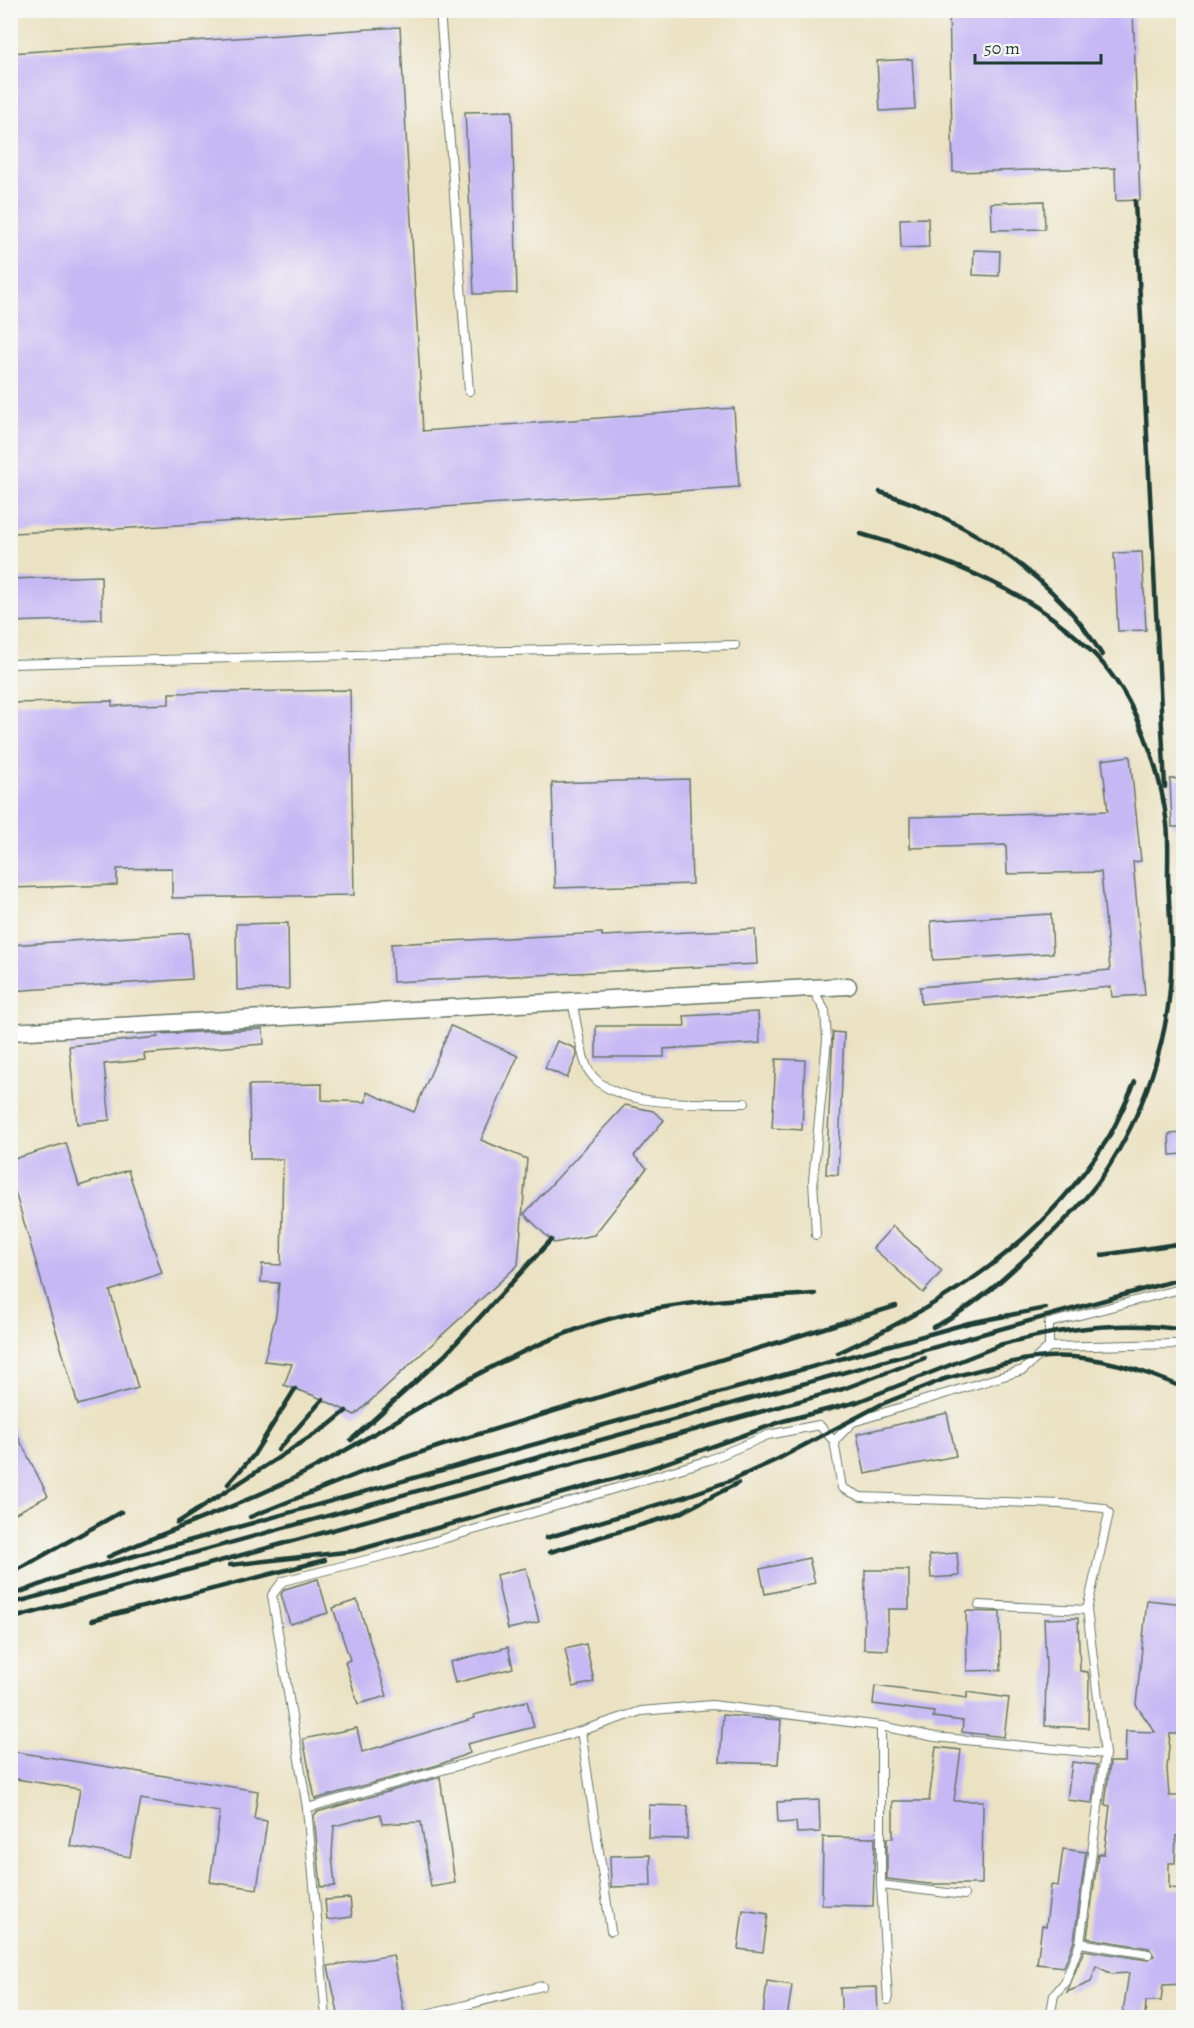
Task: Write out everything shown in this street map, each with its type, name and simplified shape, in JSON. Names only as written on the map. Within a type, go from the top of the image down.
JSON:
[{"type":"street","points":[[10,1032],[848,987]]},
{"type":"lane","points":[[440,10],[469,390]]},
{"type":"lane","points":[[10,664],[735,645]]},
{"type":"lane","points":[[812,988],[825,1011],[827,1040],[813,1180],[816,1235]]},
{"type":"lane","points":[[572,1001],[587,1066],[602,1087],[623,1096],[671,1102],[745,1103]]},
{"type":"lane","points":[[1049,1347],[1049,1323],[1184,1288]]},
{"type":"lane","points":[[834,1441],[852,1422],[1023,1370],[1049,1347],[1174,1344],[1184,1347]]},
{"type":"lane","points":[[326,2018],[307,1808],[272,1595],[283,1581],[398,1552],[608,1491],[709,1460],[768,1435],[819,1425],[834,1441],[842,1488],[861,1497],[1061,1504],[1104,1509],[1109,1513],[1087,1610],[1105,1754],[1080,1943],[1065,1982],[1054,1995],[1050,2018]]},
{"type":"lane","points":[[979,1605],[1087,1610]]},
{"type":"lane","points":[[307,1808],[581,1731],[641,1710],[712,1705],[881,1726],[934,1737],[1105,1754]]},
{"type":"lane","points":[[881,1726],[881,1885],[888,2001]]},
{"type":"lane","points":[[581,1731],[611,1931]]},
{"type":"lane","points":[[881,1885],[964,1895]]},
{"type":"lane","points":[[1080,1943],[1148,1954]]},
{"type":"lane","points":[[414,2018],[542,1986]]},
{"type":"building","points":[[949,10],[1133,10],[1140,200],[1116,201],[1115,168],[953,172]]},
{"type":"building","points":[[400,27],[423,431],[734,408],[739,487],[117,529],[10,533],[10,53]]},
{"type":"building","points":[[912,59],[915,109],[880,111],[877,61]]},
{"type":"building","points":[[512,111],[517,293],[474,294],[465,112]]},
{"type":"building","points":[[1044,201],[1045,229],[992,230],[991,203]]},
{"type":"building","points":[[928,218],[929,247],[901,248],[900,219]]},
{"type":"building","points":[[974,250],[1000,251],[999,276],[973,275]]},
{"type":"building","points":[[1142,552],[1146,630],[1118,631],[1114,553]]},
{"type":"building","points":[[101,576],[102,619],[10,622],[10,579]]},
{"type":"building","points":[[350,690],[354,895],[172,898],[172,868],[117,869],[117,885],[10,888],[10,703],[112,701],[112,706],[169,704],[169,693]]},
{"type":"building","points":[[1130,756],[1141,861],[1133,862],[1145,995],[1112,997],[1111,987],[921,1004],[920,987],[1110,970],[1101,872],[1007,874],[1006,845],[910,848],[910,817],[1108,811],[1102,760]]},
{"type":"building","points":[[1184,778],[1184,827],[1172,827],[1170,779]]},
{"type":"building","points":[[689,779],[692,884],[555,888],[552,783]]},
{"type":"building","points":[[1051,914],[1053,953],[933,960],[931,921]]},
{"type":"building","points":[[288,923],[289,989],[237,990],[236,924]]},
{"type":"building","points":[[755,929],[757,964],[393,982],[391,944],[602,933],[602,936]]},
{"type":"building","points":[[189,933],[192,979],[10,991],[10,945]]},
{"type":"building","points":[[758,1012],[760,1043],[664,1049],[664,1057],[596,1057],[596,1026],[685,1026],[684,1016]]},
{"type":"building","points":[[451,1026],[518,1056],[481,1140],[527,1159],[518,1265],[355,1415],[315,1396],[284,1385],[292,1364],[264,1361],[276,1315],[279,1283],[261,1282],[262,1264],[281,1265],[283,1159],[250,1159],[249,1085],[322,1084],[322,1100],[366,1102],[367,1092],[414,1112]]},
{"type":"building","points":[[263,1029],[264,1044],[144,1054],[145,1060],[104,1064],[110,1120],[77,1124],[69,1046],[158,1037],[157,1034]]},
{"type":"building","points":[[833,1032],[844,1033],[838,1175],[826,1174]]},
{"type":"building","points":[[557,1041],[575,1048],[577,1056],[567,1078],[545,1068]]},
{"type":"building","points":[[776,1059],[805,1060],[802,1130],[772,1128]]},
{"type":"building","points":[[625,1105],[653,1111],[664,1120],[634,1156],[647,1168],[594,1235],[554,1243],[524,1214]]},
{"type":"building","points":[[1184,1133],[1184,1154],[1170,1155],[1169,1134]]},
{"type":"building","points":[[66,1143],[79,1186],[128,1170],[162,1273],[110,1291],[138,1388],[78,1405],[10,1175],[10,1160]]},
{"type":"building","points":[[893,1226],[942,1271],[923,1293],[873,1248]]},
{"type":"building","points":[[947,1413],[956,1456],[865,1474],[857,1434]]},
{"type":"building","points":[[10,1421],[48,1496],[10,1516]]},
{"type":"building","points":[[957,1553],[959,1576],[931,1578],[929,1555]]},
{"type":"building","points":[[809,1558],[815,1583],[765,1594],[760,1569]]},
{"type":"building","points":[[526,1568],[539,1622],[508,1629],[496,1575]]},
{"type":"building","points":[[865,1570],[909,1570],[909,1609],[888,1609],[888,1650],[864,1649]]},
{"type":"building","points":[[318,1579],[328,1613],[290,1624],[281,1594],[285,1589]]},
{"type":"building","points":[[357,1600],[387,1696],[358,1704],[345,1662],[350,1660],[333,1608]]},
{"type":"building","points":[[1147,1600],[1184,1604],[1183,1734],[1170,1734],[1167,1769],[1169,1796],[1183,1796],[1184,1835],[1176,1836],[1175,1863],[1169,1863],[1169,1888],[1184,1889],[1184,1984],[1163,1985],[1161,2001],[1146,2001],[1145,2018],[1122,2018],[1129,1973],[1112,1974],[1096,1966],[1091,1982],[1067,1992],[1084,1950],[1147,1960],[1154,1956],[1149,1948],[1087,1938],[1098,1854],[1104,1854],[1110,1806],[1105,1805],[1110,1762],[1125,1762],[1126,1731],[1155,1732],[1136,1705]]},
{"type":"building","points":[[966,1611],[1000,1612],[1001,1670],[967,1671]]},
{"type":"building","points":[[1078,1618],[1080,1671],[1088,1672],[1089,1679],[1088,1728],[1045,1726],[1044,1619]]},
{"type":"building","points":[[586,1644],[594,1682],[573,1687],[565,1649]]},
{"type":"building","points":[[508,1647],[513,1668],[455,1683],[450,1662]]},
{"type":"building","points":[[875,1686],[967,1698],[967,1692],[1009,1698],[1004,1737],[962,1732],[963,1721],[933,1717],[934,1712],[873,1704]]},
{"type":"building","points":[[527,1701],[534,1727],[467,1744],[470,1753],[438,1765],[315,1799],[303,1739],[357,1728],[362,1752],[475,1718],[474,1715]]},
{"type":"building","points":[[723,1715],[781,1720],[778,1764],[720,1762]]},
{"type":"building","points":[[936,1747],[961,1750],[954,1801],[983,1801],[982,1884],[929,1884],[887,1879],[887,1838],[893,1838],[893,1801],[929,1801]]},
{"type":"building","points":[[10,1751],[258,1791],[254,1819],[267,1821],[257,1889],[210,1882],[220,1812],[141,1799],[130,1857],[70,1846],[80,1789],[10,1778]]},
{"type":"building","points":[[1072,1762],[1097,1765],[1092,1803],[1067,1800]]},
{"type":"building","points":[[440,1777],[455,1883],[431,1887],[421,1822],[382,1824],[380,1814],[334,1826],[332,1855],[335,1886],[321,1887],[314,1815],[317,1812]]},
{"type":"building","points":[[819,1800],[820,1832],[797,1833],[796,1822],[778,1823],[777,1802]]},
{"type":"building","points":[[649,1805],[688,1806],[687,1839],[648,1838]]},
{"type":"building","points":[[823,1837],[875,1838],[873,1906],[822,1905]]},
{"type":"building","points":[[1063,1849],[1086,1852],[1074,1941],[1064,1967],[1037,1964],[1042,1925],[1046,1926],[1051,1885],[1058,1886]]},
{"type":"building","points":[[650,1855],[651,1886],[611,1887],[610,1856]]},
{"type":"building","points":[[350,1898],[352,1917],[327,1920],[325,1900]]},
{"type":"building","points":[[743,1910],[768,1914],[763,1952],[738,1949]]},
{"type":"building","points":[[393,1955],[404,2012],[372,2018],[339,2018],[328,1966]]},
{"type":"building","points":[[767,1981],[792,1985],[787,2018],[763,2015]]},
{"type":"building","points":[[877,1987],[878,2018],[842,2018],[840,1988]]},
{"type":"railway","points":[[1135,201],[1165,787]]},
{"type":"railway","points":[[880,492],[944,518],[1006,554],[1060,600],[1083,626],[1102,655]]},
{"type":"railway","points":[[861,534],[956,566],[1017,595],[1072,633],[1096,656],[1123,692],[1144,734],[1159,779],[1168,830],[1171,948],[1169,997],[1159,1050],[1131,1127],[1104,1174],[1061,1224],[986,1294],[933,1327]]},
{"type":"railway","points":[[838,1353],[955,1291],[1021,1240],[1080,1178],[1107,1140],[1135,1082]]},
{"type":"railway","points":[[351,1440],[445,1355],[551,1240]]},
{"type":"railway","points":[[1102,1255],[1184,1243]]},
{"type":"railway","points":[[10,1604],[1184,1278]]},
{"type":"railway","points":[[108,1557],[234,1506],[308,1471],[479,1374],[549,1340],[586,1326],[671,1306],[815,1294]]},
{"type":"railway","points":[[250,1517],[365,1471],[440,1446],[896,1306]]},
{"type":"railway","points":[[10,1596],[66,1575],[969,1323],[1046,1308]]},
{"type":"railway","points":[[996,1346],[1042,1335],[1089,1328],[1137,1326],[1184,1330]]},
{"type":"railway","points":[[230,1565],[354,1551],[646,1470],[783,1421],[857,1402],[1003,1344]]},
{"type":"railway","points":[[941,1380],[1024,1360],[1055,1356],[1111,1363],[1149,1374],[1184,1388]]},
{"type":"railway","points":[[10,1619],[843,1389],[925,1358]]},
{"type":"railway","points":[[546,1538],[687,1496],[732,1480],[776,1460],[882,1404],[947,1378]]},
{"type":"railway","points":[[228,1484],[253,1456],[295,1389]]},
{"type":"railway","points":[[278,1450],[323,1399]]},
{"type":"railway","points":[[177,1523],[329,1425],[346,1411]]},
{"type":"railway","points":[[550,1552],[678,1514],[738,1483]]},
{"type":"railway","points":[[10,1574],[121,1512]]},
{"type":"railway","points":[[92,1620],[325,1560]]}]
